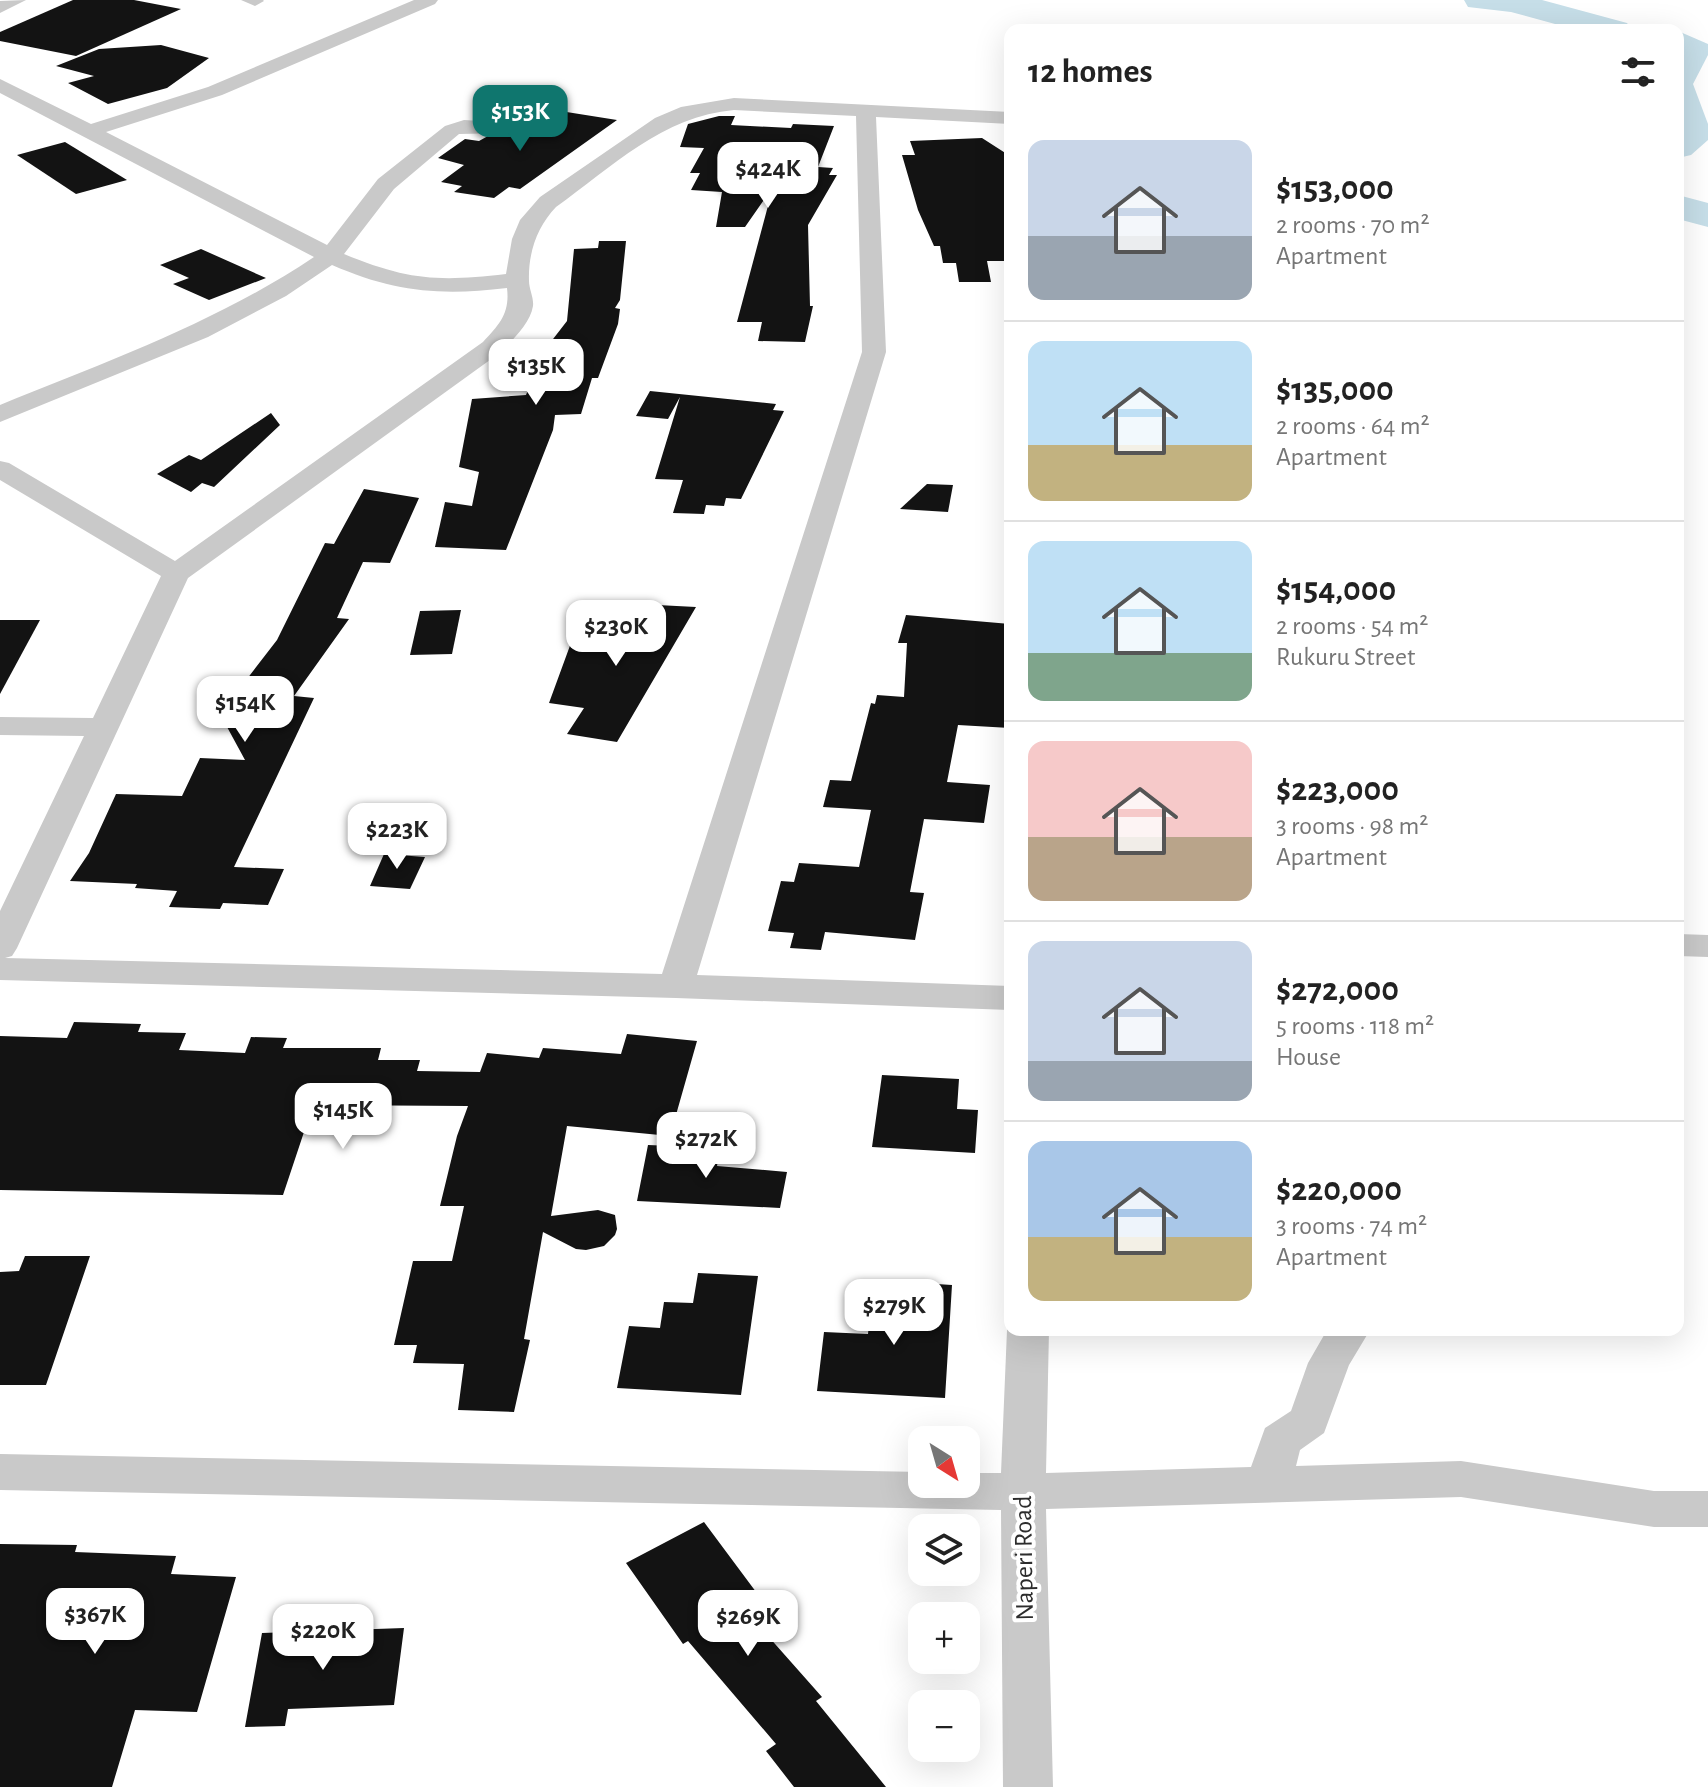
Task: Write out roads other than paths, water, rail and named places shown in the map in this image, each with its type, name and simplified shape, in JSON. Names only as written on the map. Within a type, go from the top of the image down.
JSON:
[{"type":"street","points":[[0,8],[17,0]]},
{"type":"street","points":[[89,131],[215,91],[429,0]]},
{"type":"street","points":[[0,85],[330,256],[382,277],[414,284],[517,280]]},
{"type":"street","points":[[0,948],[176,573],[492,347],[512,326],[521,306],[517,280],[523,239],[531,220],[548,202],[662,122],[682,112],[734,104],[1004,118]]},
{"type":"street","points":[[676,986],[874,352],[866,112]]},
{"type":"street","points":[[0,414],[200,332],[278,291],[330,256],[386,184],[452,130],[464,126],[509,127]]},
{"type":"street","points":[[0,469],[176,573]]},
{"type":"street","points":[[0,726],[103,727]]},
{"type":"street","points":[[1684,945],[1708,946]]},
{"type":"street","points":[[0,969],[1004,998]]},
{"type":"street","name":"Naperi Road","points":[[1028,1336],[1023,1492],[1028,1787]]},
{"type":"street","points":[[1269,1483],[1280,1440],[1309,1421],[1329,1363],[1345,1336]]},
{"type":"street","points":[[0,1472],[1023,1492],[1461,1479],[1654,1509],[1708,1509]]},
{"type":"waterway","points":[[1480,0],[1512,2],[1593,24]]},
{"type":"waterway","points":[[1684,44],[1694,49],[1684,68]]},
{"type":"waterway","points":[[1684,107],[1693,135],[1684,142]]},
{"type":"waterway","points":[[1684,209],[1708,215]]}]
